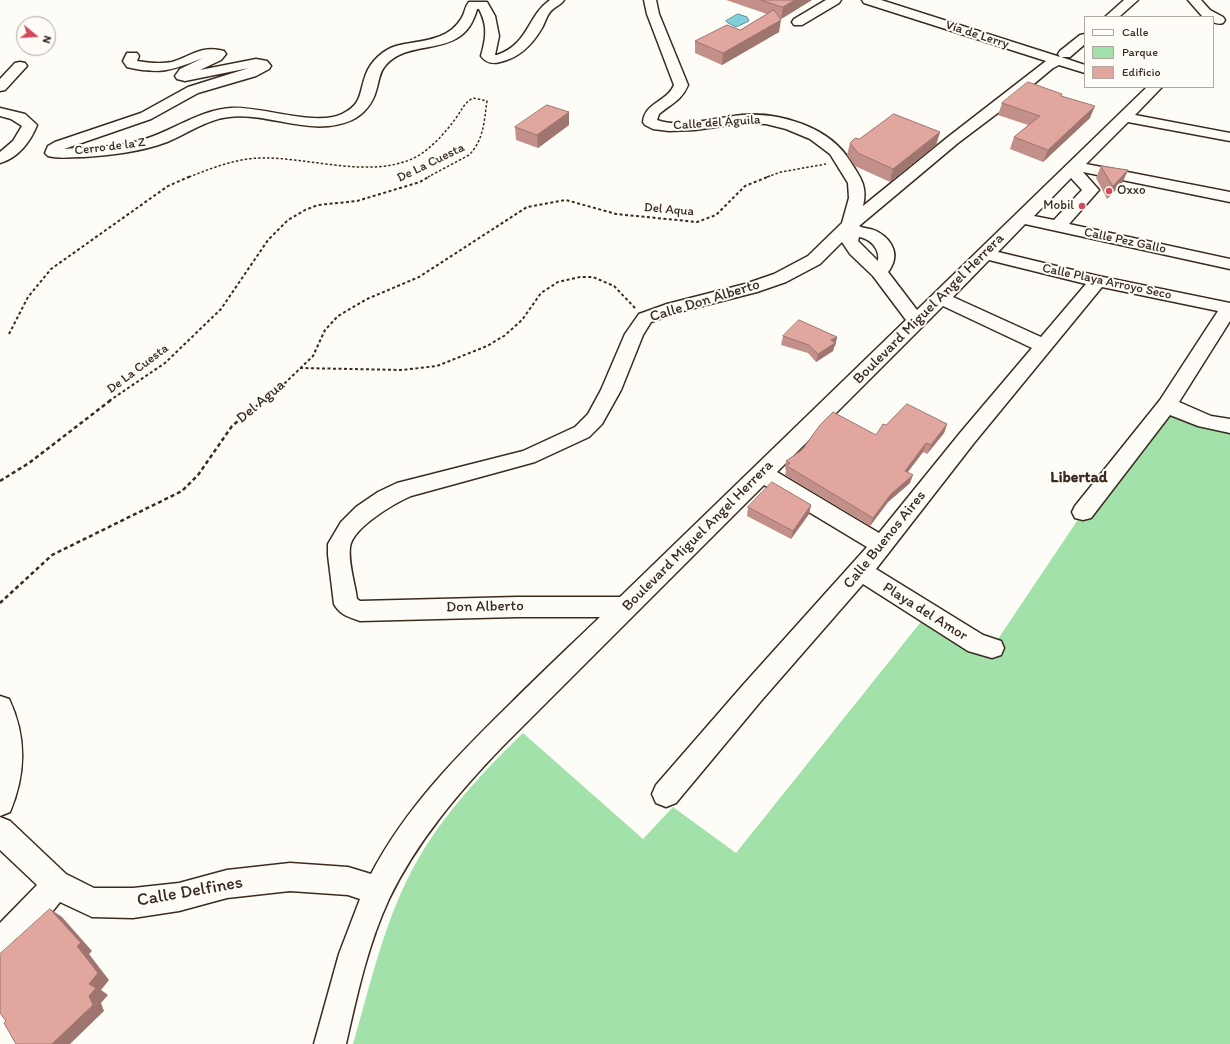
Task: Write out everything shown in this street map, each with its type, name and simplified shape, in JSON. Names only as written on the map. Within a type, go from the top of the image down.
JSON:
[{"type":"street","name":"Cerro de la Z","points":[[132,56],[130,61],[131,64],[150,67],[175,65],[210,52],[219,54],[217,57],[184,73],[182,76],[185,77],[256,63],[264,66],[251,73],[193,90],[146,116],[60,144],[53,149],[53,153],[59,154],[118,149],[143,144],[172,134],[200,120],[233,112],[253,113],[301,121],[343,119],[352,114],[366,99],[374,74],[387,55],[398,50],[428,45],[450,37],[467,20],[473,4],[484,5],[489,16],[493,39],[488,56],[490,58],[497,59],[507,56],[527,40],[544,12],[558,0]]},
{"type":"street","points":[[798,22],[835,0]]},
{"type":"street","name":"Vía de Lerry","points":[[868,0],[1062,58],[1084,61]]},
{"type":"street","name":"Vía de Lerry","points":[[897,0],[1062,58],[1084,69]]},
{"type":"street","points":[[1112,16],[1132,0]]},
{"type":"street","points":[[1183,0],[1199,16]]},
{"type":"street","points":[[1194,0],[1206,13],[1212,16]]},
{"type":"street","name":"Calle del Águila","points":[[656,1],[653,14],[681,85],[675,97],[656,108],[651,114],[650,122],[658,125],[673,127],[744,119],[776,121],[806,132],[828,143],[836,150],[843,160],[851,173],[856,187],[856,202],[850,241],[856,250],[879,272],[917,322]]},
{"type":"street","name":"Calle Don Alberto","points":[[346,604],[339,555],[339,544],[350,528],[364,513],[386,498],[405,489],[528,457],[569,440],[582,432],[595,419],[611,390],[634,334],[645,318],[673,308],[751,288],[780,278],[814,260],[853,228],[953,140],[1006,100],[1048,65],[1062,58],[1084,39]]},
{"type":"street","points":[[0,87],[20,66]]},
{"type":"street","name":"Boulevard Miguel Angel Herrera","points":[[330,1044],[347,976],[363,928],[378,890],[391,864],[412,831],[455,776],[761,473],[917,322],[1020,218],[1125,117],[1149,88]]},
{"type":"street","points":[[0,112],[16,115],[26,120],[30,125],[21,141],[6,155],[0,158]]},
{"type":"street","points":[[1125,117],[1230,137]]},
{"type":"street","points":[[1073,167],[1230,197]]},
{"type":"street","points":[[1058,226],[1091,190],[1073,167]]},
{"type":"street","name":"Calle Pez Gallo","points":[[1020,218],[1230,264]]},
{"type":"street","name":"Calle Playa Arroyo Seco","points":[[985,254],[1098,281],[1229,308]]},
{"type":"street","name":"Calle Buenos Aires","points":[[666,794],[757,687],[861,571],[1098,281]]},
{"type":"street","points":[[941,298],[1044,346]]},
{"type":"street","points":[[1083,512],[1167,405],[1229,308]]},
{"type":"street","points":[[1167,405],[1200,420],[1220,426],[1230,426]]},
{"type":"street","points":[[761,473],[881,545]]},
{"type":"street","name":"Playa del Amor","points":[[861,571],[977,644],[992,648]]},
{"type":"street","name":"Don Alberto","points":[[346,604],[351,608],[360,611],[517,607],[626,607]]},
{"type":"street","points":[[0,707],[7,780],[0,804]]},
{"type":"street","name":"Calle Delfines","points":[[0,831],[56,884],[92,902],[133,903],[180,897],[227,884],[290,877],[348,881],[378,890]]},
{"type":"street","points":[[0,944],[42,902],[56,884]]},
{"type":"path","name":"De La Cuesta","points":[[0,481],[29,463],[107,403],[165,363],[221,309],[268,240],[288,220],[305,210],[318,205],[357,201],[420,182],[469,156],[476,150],[481,142],[487,101],[473,98],[466,103],[456,118],[435,142],[414,158],[391,165],[359,167],[262,158],[219,165],[168,186],[51,269],[28,297],[9,334]]},
{"type":"path","name":"Del Aqua","points":[[527,207],[566,200],[616,214],[697,222],[716,215],[744,186],[781,172],[843,160]]},
{"type":"path","name":"Del Agua","points":[[0,603],[52,555],[182,491],[198,475],[232,426],[284,384],[313,356],[325,330],[338,316],[368,299],[419,277],[527,207]]},
{"type":"path","points":[[300,368],[402,370],[437,366],[487,346],[504,336],[522,320],[541,293],[558,282],[580,277],[593,277],[614,286],[645,318]]},
{"type":"green space","points":[[1167,405],[1230,426],[1230,1044],[353,1044],[387,927],[406,882],[417,861],[452,809],[523,733],[643,839],[673,807],[736,853],[928,613],[992,648],[1083,512]]},
{"type":"water","points":[[738,14],[747,17],[749,21],[736,27],[726,21]]},
{"type":"building","points":[[761,0],[795,0],[783,7]]},
{"type":"building","points":[[774,10],[781,20],[723,53],[695,41],[727,25],[740,30]]},
{"type":"building","points":[[1028,82],[1062,94],[1061,96],[1095,106],[1048,150],[1014,137],[1040,116],[1002,103]]},
{"type":"building","points":[[547,105],[569,112],[537,135],[515,127]]},
{"type":"building","points":[[894,114],[940,132],[893,169],[858,153],[850,143],[855,138],[859,139]]},
{"type":"building","points":[[1101,166],[1128,170],[1113,186]]},
{"type":"building","points":[[799,320],[837,337],[831,340],[835,343],[818,354],[809,345],[783,336]]},
{"type":"building","points":[[907,404],[947,424],[931,445],[926,443],[905,471],[913,475],[891,494],[873,518],[787,466],[790,463],[786,461],[802,450],[820,425],[833,412],[876,435],[883,424],[886,425]]},
{"type":"building","points":[[772,482],[811,505],[793,531],[748,507]]},
{"type":"building","points":[[50,909],[81,943],[77,946],[98,973],[89,984],[96,988],[89,996],[93,1005],[52,1044],[16,1044],[4,1023],[6,1021],[0,1013],[0,954]]},
{"type":"place","name":"Oxxo","points":[[1109,191]]},
{"type":"place","name":"Mobil","points":[[1082,206]]},
{"type":"district","name":"Libertad","points":[[1079,478]]}]
